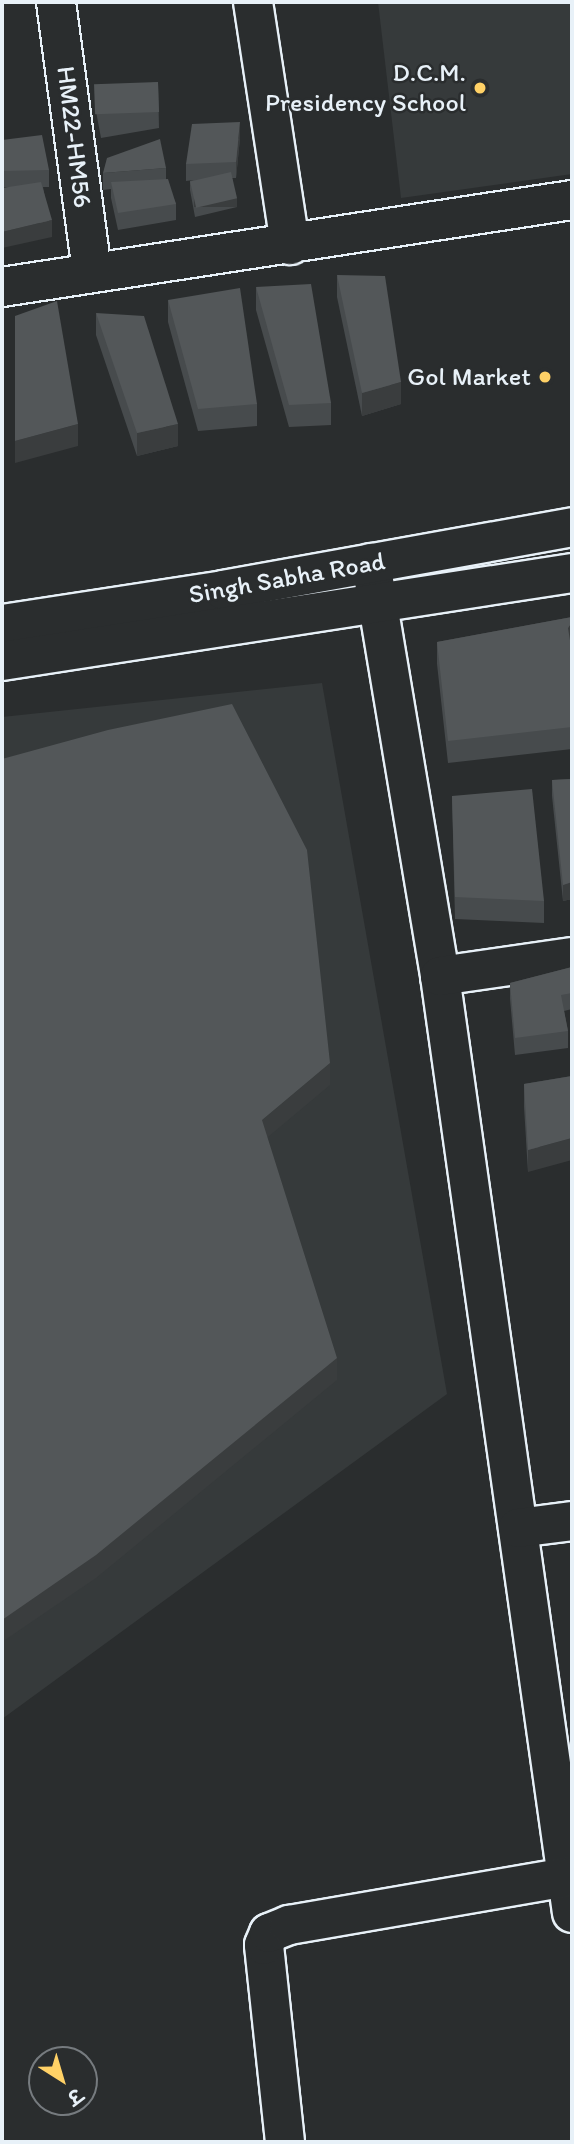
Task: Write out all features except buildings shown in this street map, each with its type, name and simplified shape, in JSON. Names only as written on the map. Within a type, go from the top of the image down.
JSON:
[{"type":"street","name":"HM22-HM56","points":[[57,2],[92,273]]},
{"type":"street","points":[[253,2],[290,245]]},
{"type":"street","points":[[2,287],[572,200]]},
{"type":"street","name":"Singh Sabha Road","points":[[2,624],[572,527]]},
{"type":"street","points":[[285,2142],[264,1945],[269,1933],[289,1925],[570,1895],[440,976],[371,563]]},
{"type":"street","name":"Singh Sabha Road","points":[[2,661],[572,573]]},
{"type":"street","points":[[440,976],[572,957]]},
{"type":"street","points":[[518,1528],[572,1521]]},
{"type":"shaded area","name":"D.C.M. Presidency School","points":[[378,2],[572,2],[572,174],[401,198]]},
{"type":"shaded area","points":[[322,683],[447,1394],[2,1719],[2,717]]},
{"type":"place","name":"D.C.M. Presidency School","points":[[480,88]]},
{"type":"place","name":"Gol Market","points":[[545,377]]}]
